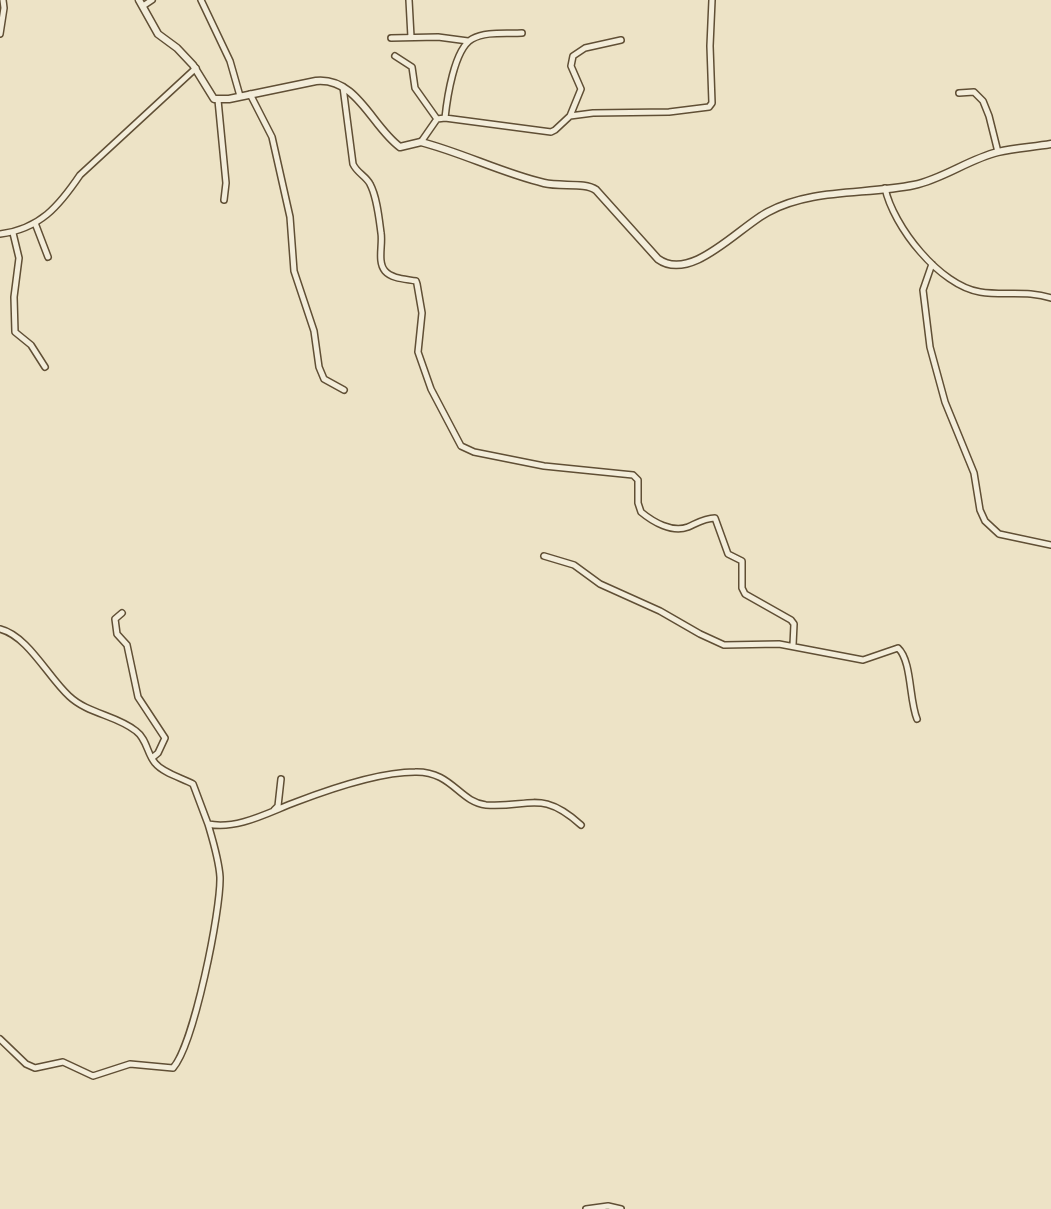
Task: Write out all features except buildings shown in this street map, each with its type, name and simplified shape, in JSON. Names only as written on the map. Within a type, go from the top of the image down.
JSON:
[{"type":"street","points":[[0,34],[3,0]]},
{"type":"street","points":[[152,0],[141,3],[158,34],[183,53],[211,97],[218,100],[328,80],[356,98],[387,135],[400,146],[419,143],[546,183],[569,187],[590,185],[658,259],[674,267],[713,251],[751,222],[782,205],[810,197],[915,184],[998,152],[1051,144]]},
{"type":"street","points":[[201,0],[230,61],[240,96]]},
{"type":"street","points":[[408,0],[411,37]]},
{"type":"street","points":[[570,116],[669,112],[709,107],[712,103],[709,65],[712,0]]},
{"type":"street","points":[[391,38],[438,37],[468,41],[481,35],[522,33]]},
{"type":"street","points":[[419,143],[437,119],[445,118],[551,132],[570,116],[581,89],[571,66],[573,56],[585,48],[621,40]]},
{"type":"street","points":[[445,118],[448,90],[461,52],[468,41]]},
{"type":"street","points":[[395,56],[412,67],[415,88],[437,119]]},
{"type":"street","points":[[0,234],[13,233],[35,223],[60,204],[80,176],[193,65]]},
{"type":"street","points":[[343,88],[353,164],[373,191],[382,234],[383,268],[395,277],[416,281],[422,313],[418,352],[431,389],[458,442],[474,452],[526,463],[633,475],[638,480],[638,503],[641,512],[672,529],[683,529],[708,518],[715,518],[728,554],[742,561],[742,588],[745,594],[791,620],[793,645]]},
{"type":"street","points":[[959,93],[974,92],[982,101],[998,152]]},
{"type":"street","points":[[250,94],[272,137],[290,217],[294,271],[314,331],[319,367],[324,379],[344,390]]},
{"type":"street","points":[[218,100],[226,183],[224,200]]},
{"type":"street","points":[[885,188],[909,236],[932,264],[965,288],[981,293],[1011,292],[1051,298]]},
{"type":"street","points":[[35,223],[48,257]]},
{"type":"street","points":[[13,233],[19,258],[14,297],[15,332],[31,345],[45,367]]},
{"type":"street","points":[[932,264],[923,290],[930,347],[945,402],[974,473],[980,510],[985,521],[999,534],[1051,545]]},
{"type":"street","points":[[544,556],[574,565],[600,584],[660,611],[714,642],[734,645],[793,645],[863,660],[895,648],[901,649],[917,719]]},
{"type":"street","points":[[122,613],[115,619],[117,634],[127,645],[138,697],[165,738],[158,753],[152,758]]},
{"type":"street","points":[[0,629],[13,635],[32,652],[69,696],[83,707],[124,724],[138,733],[159,767],[193,784],[208,824],[220,875],[217,919],[189,1036],[180,1059],[173,1068],[130,1064],[93,1076],[63,1062],[34,1068],[0,1040]]},
{"type":"street","points":[[208,824],[228,824],[262,816],[337,787],[414,772],[440,777],[476,803],[546,804],[559,809],[580,825]]},
{"type":"street","points":[[274,810],[278,806],[281,779]]},
{"type":"street","points":[[586,1209],[608,1206],[621,1209]]}]
